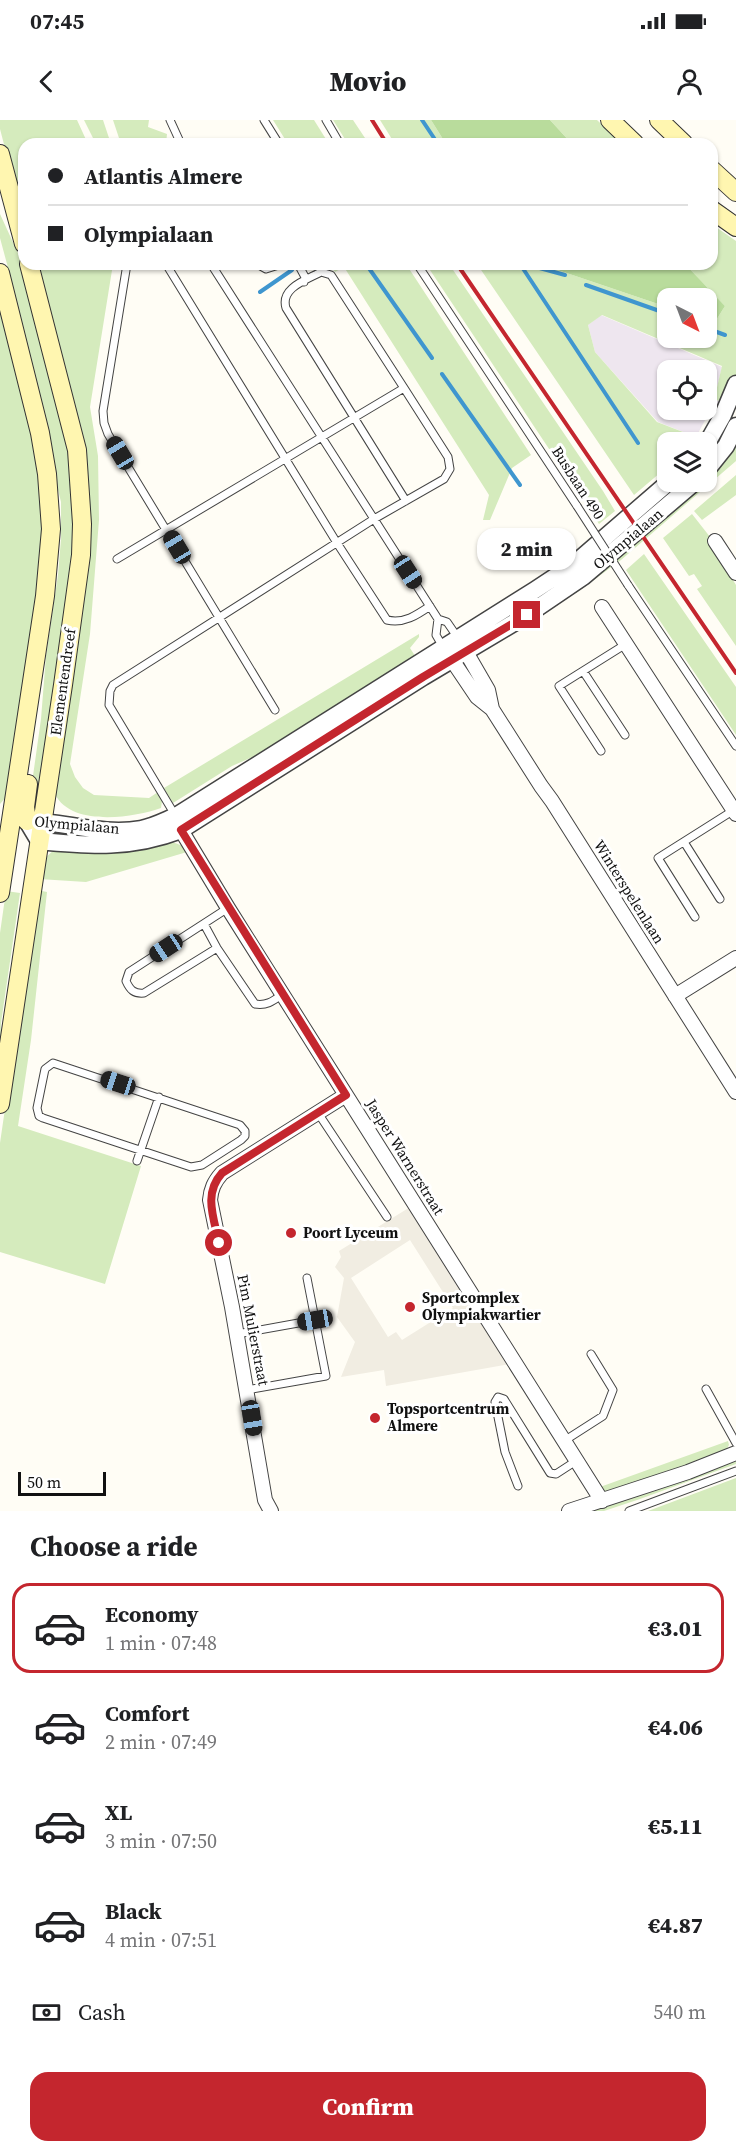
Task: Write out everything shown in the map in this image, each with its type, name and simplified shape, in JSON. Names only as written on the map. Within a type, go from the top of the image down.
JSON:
[{"type":"main road","points":[[610,120],[629,138]]},
{"type":"main road","points":[[659,120],[678,138]]},
{"type":"main road","points":[[0,154],[18,222]]},
{"type":"main road","points":[[718,176],[736,192]]},
{"type":"main road","points":[[718,214],[736,227]]},
{"type":"main road","name":"Elementendreef","points":[[31,270],[77,450],[82,503],[81,555],[34,821]]},
{"type":"main road","name":"Elementendreef","points":[[0,273],[40,433],[48,485],[50,555],[0,892]]},
{"type":"main road","name":"Elementendreef","points":[[0,1104],[39,841],[34,821],[25,807],[35,731],[34,665]]},
{"type":"street","points":[[717,432],[729,418],[736,384]]},
{"type":"street","points":[[717,457],[726,446],[736,426]]},
{"type":"street","name":"Olympialaan","points":[[39,841],[111,846],[148,839],[178,823],[455,649],[512,606],[573,565],[657,492]]},
{"type":"street","name":"Olympialaan","points":[[455,649],[527,615],[583,577],[683,492]]},
{"type":"street","points":[[716,541],[736,573]]},
{"type":"street","points":[[602,607],[735,812]]},
{"type":"street","name":"Winterspelenlaan","points":[[455,649],[477,697],[492,710],[736,1092]]},
{"type":"street","name":"Olympialaan","points":[[10,829],[16,824],[34,821],[107,830],[141,829],[178,823]]},
{"type":"street","name":"Jasper Warnerstraat","points":[[178,823],[228,908],[602,1501]]},
{"type":"street","points":[[675,996],[736,958]]},
{"type":"street","name":"Pim Mulierstraat","points":[[265,1507],[248,1390],[210,1200],[211,1190],[222,1173],[346,1095]]},
{"type":"street","points":[[569,1511],[688,1472],[736,1453]]},
{"type":"lane","points":[[170,120],[178,138]]},
{"type":"lane","points":[[264,120],[275,138]]},
{"type":"lane","points":[[326,120],[336,138]]},
{"type":"lane","points":[[126,270],[103,411],[104,423],[108,434],[275,710]]},
{"type":"lane","points":[[170,270],[337,543],[387,620],[401,621],[416,616],[430,606]]},
{"type":"lane","points":[[215,270],[438,619],[436,635],[455,649]]},
{"type":"lane","points":[[301,270],[305,277],[304,282]]},
{"type":"lane","name":"Busbaan 490","points":[[421,270],[736,746]]},
{"type":"lane","points":[[178,823],[109,705],[110,691],[118,680],[374,519],[406,501],[444,479],[448,474],[450,463],[448,457],[331,274],[321,272],[286,294],[284,304],[406,501]]},
{"type":"lane","points":[[117,559],[404,388]]},
{"type":"lane","points":[[438,619],[447,622],[455,649]]},
{"type":"lane","points":[[601,751],[559,686],[626,644]]},
{"type":"lane","points":[[584,671],[625,735]]},
{"type":"lane","points":[[695,917],[658,858],[735,812]]},
{"type":"lane","points":[[684,842],[720,899]]},
{"type":"lane","points":[[217,948],[144,993],[137,993],[129,988],[126,981],[129,972],[228,908]]},
{"type":"lane","points":[[204,924],[217,948],[255,1004],[263,1005],[283,994]]},
{"type":"lane","points":[[51,1063],[56,1063],[243,1126],[244,1138],[229,1148],[202,1164],[191,1167],[39,1116],[37,1108],[45,1069],[51,1063]]},
{"type":"lane","points":[[137,1161],[159,1097]]},
{"type":"lane","points":[[318,1113],[387,1217]]},
{"type":"lane","points":[[229,1148],[239,1163]]},
{"type":"lane","points":[[248,1390],[326,1376],[307,1278]]},
{"type":"lane","points":[[237,1334],[315,1320]]},
{"type":"lane","points":[[564,1441],[603,1416],[613,1389],[591,1354]]},
{"type":"lane","points":[[706,1389],[736,1443]]},
{"type":"lane","points":[[518,1486],[505,1452],[495,1402],[498,1397],[504,1399],[550,1473],[556,1474],[576,1461]]},
{"type":"lane","points":[[629,1511],[736,1471]]},
{"type":"shaded area","points":[[601,315],[657,339],[657,348],[678,348],[706,360],[657,360],[657,420],[705,420],[699,432],[683,432],[658,422],[595,352],[588,325]]},
{"type":"shaded area","points":[[717,365],[722,367],[717,388]]},
{"type":"shaded area","points":[[415,1204],[515,1363],[386,1386],[384,1370],[341,1377],[355,1342],[337,1317],[344,1278],[335,1267],[341,1257],[339,1251]],"holes":[[[410,1240],[453,1308],[402,1340],[396,1332],[388,1337],[351,1278]]]},
{"type":"green space","points":[[0,120],[77,120],[85,138],[18,138],[18,198],[0,129]]},
{"type":"green space","points":[[84,120],[103,120],[109,138],[93,138]]},
{"type":"green space","points":[[113,120],[149,120],[148,127],[167,134],[167,138],[119,138]]},
{"type":"green space","points":[[273,120],[314,120],[325,138],[284,138]]},
{"type":"green space","points":[[333,120],[353,120],[365,138],[344,138]]},
{"type":"green space","points":[[380,120],[431,120],[442,138],[391,138]]},
{"type":"green space","points":[[431,120],[550,120],[566,138],[442,138]]},
{"type":"green space","points":[[550,120],[597,120],[616,138],[566,138]]},
{"type":"green space","points":[[0,214],[18,253],[18,270],[24,270],[70,447],[76,543],[41,785],[32,783],[41,719],[46,656],[58,575],[61,502],[21,339],[14,290],[0,238]]},
{"type":"green space","points":[[718,228],[736,241],[736,376],[724,401],[717,400],[717,387],[722,366],[717,364],[717,360],[708,360],[680,348],[717,348],[717,319],[725,306],[717,298],[717,288],[708,288],[691,270],[718,270]]},
{"type":"green space","points":[[36,270],[112,270],[90,407],[98,456],[99,520],[90,634],[70,764],[83,788],[94,795],[149,798],[158,792],[162,801],[161,808],[135,815],[88,816],[74,812],[55,794],[87,546]]},
{"type":"green space","points":[[346,270],[410,270],[531,455],[512,468],[490,520],[483,520],[489,495]]},
{"type":"green space","points":[[430,270],[453,270],[603,491],[615,511],[599,524]]},
{"type":"green space","points":[[481,270],[558,270],[657,304],[657,338],[602,315],[588,325],[595,352],[657,422],[683,432],[657,432],[657,475],[634,495]]},
{"type":"green space","points":[[558,270],[691,270],[708,288],[657,288],[657,304]]},
{"type":"green space","points":[[717,298],[725,306],[717,319]]},
{"type":"green space","points":[[0,305],[38,455],[44,548],[7,796],[0,804]]},
{"type":"green space","points":[[736,439],[736,461],[717,477],[717,463]]},
{"type":"green space","points":[[736,475],[736,495],[702,520],[694,511]]},
{"type":"green space","points":[[689,492],[700,492],[621,560],[576,593],[573,589]]},
{"type":"green space","points":[[692,514],[714,542],[711,544],[736,585],[736,646],[697,589],[702,586],[694,574],[689,576],[663,538]]},
{"type":"green space","points":[[644,554],[736,687],[736,735],[626,570]]},
{"type":"green space","points":[[419,634],[410,648],[417,659],[275,747],[232,766],[173,803],[164,788]]},
{"type":"green space","points":[[167,840],[183,846],[187,852],[86,882],[39,879],[44,859],[55,849]]},
{"type":"green space","points":[[37,890],[47,892],[31,1040],[18,1126],[141,1166],[105,1284],[0,1252],[0,1143]]},
{"type":"green space","points":[[6,891],[20,893],[1,1023],[0,1063],[0,933]]},
{"type":"green space","points":[[728,1441],[729,1445],[725,1452],[611,1493],[600,1487]]},
{"type":"green space","points":[[736,1459],[736,1464],[640,1499],[604,1511],[589,1511],[670,1485]]},
{"type":"green space","points":[[736,1478],[736,1511],[648,1511]]},
{"type":"waterway","points":[[422,120],[434,138]]},
{"type":"waterway","points":[[260,292],[292,270]]},
{"type":"waterway","points":[[370,270],[432,358]]},
{"type":"waterway","points":[[524,270],[638,443]]},
{"type":"waterway","points":[[547,270],[565,275]]},
{"type":"waterway","points":[[586,285],[657,310]]},
{"type":"waterway","points":[[717,332],[725,335]]},
{"type":"waterway","points":[[442,374],[520,485]]},
{"type":"railway","points":[[372,120],[383,138]]},
{"type":"railway","points":[[461,270],[736,673]]},
{"type":"place","name":"Poort Lyceum","points":[[291,1233]]},
{"type":"place","name":"Sportcomplex Olympiakwartier","points":[[410,1307]]},
{"type":"place","name":"Topsportcentrum Almere","points":[[375,1418]]},
{"type":"route","points":[[219,1243],[210,1200],[215,1181],[222,1173],[346,1095],[181,830],[423,677],[527,615]]}]
